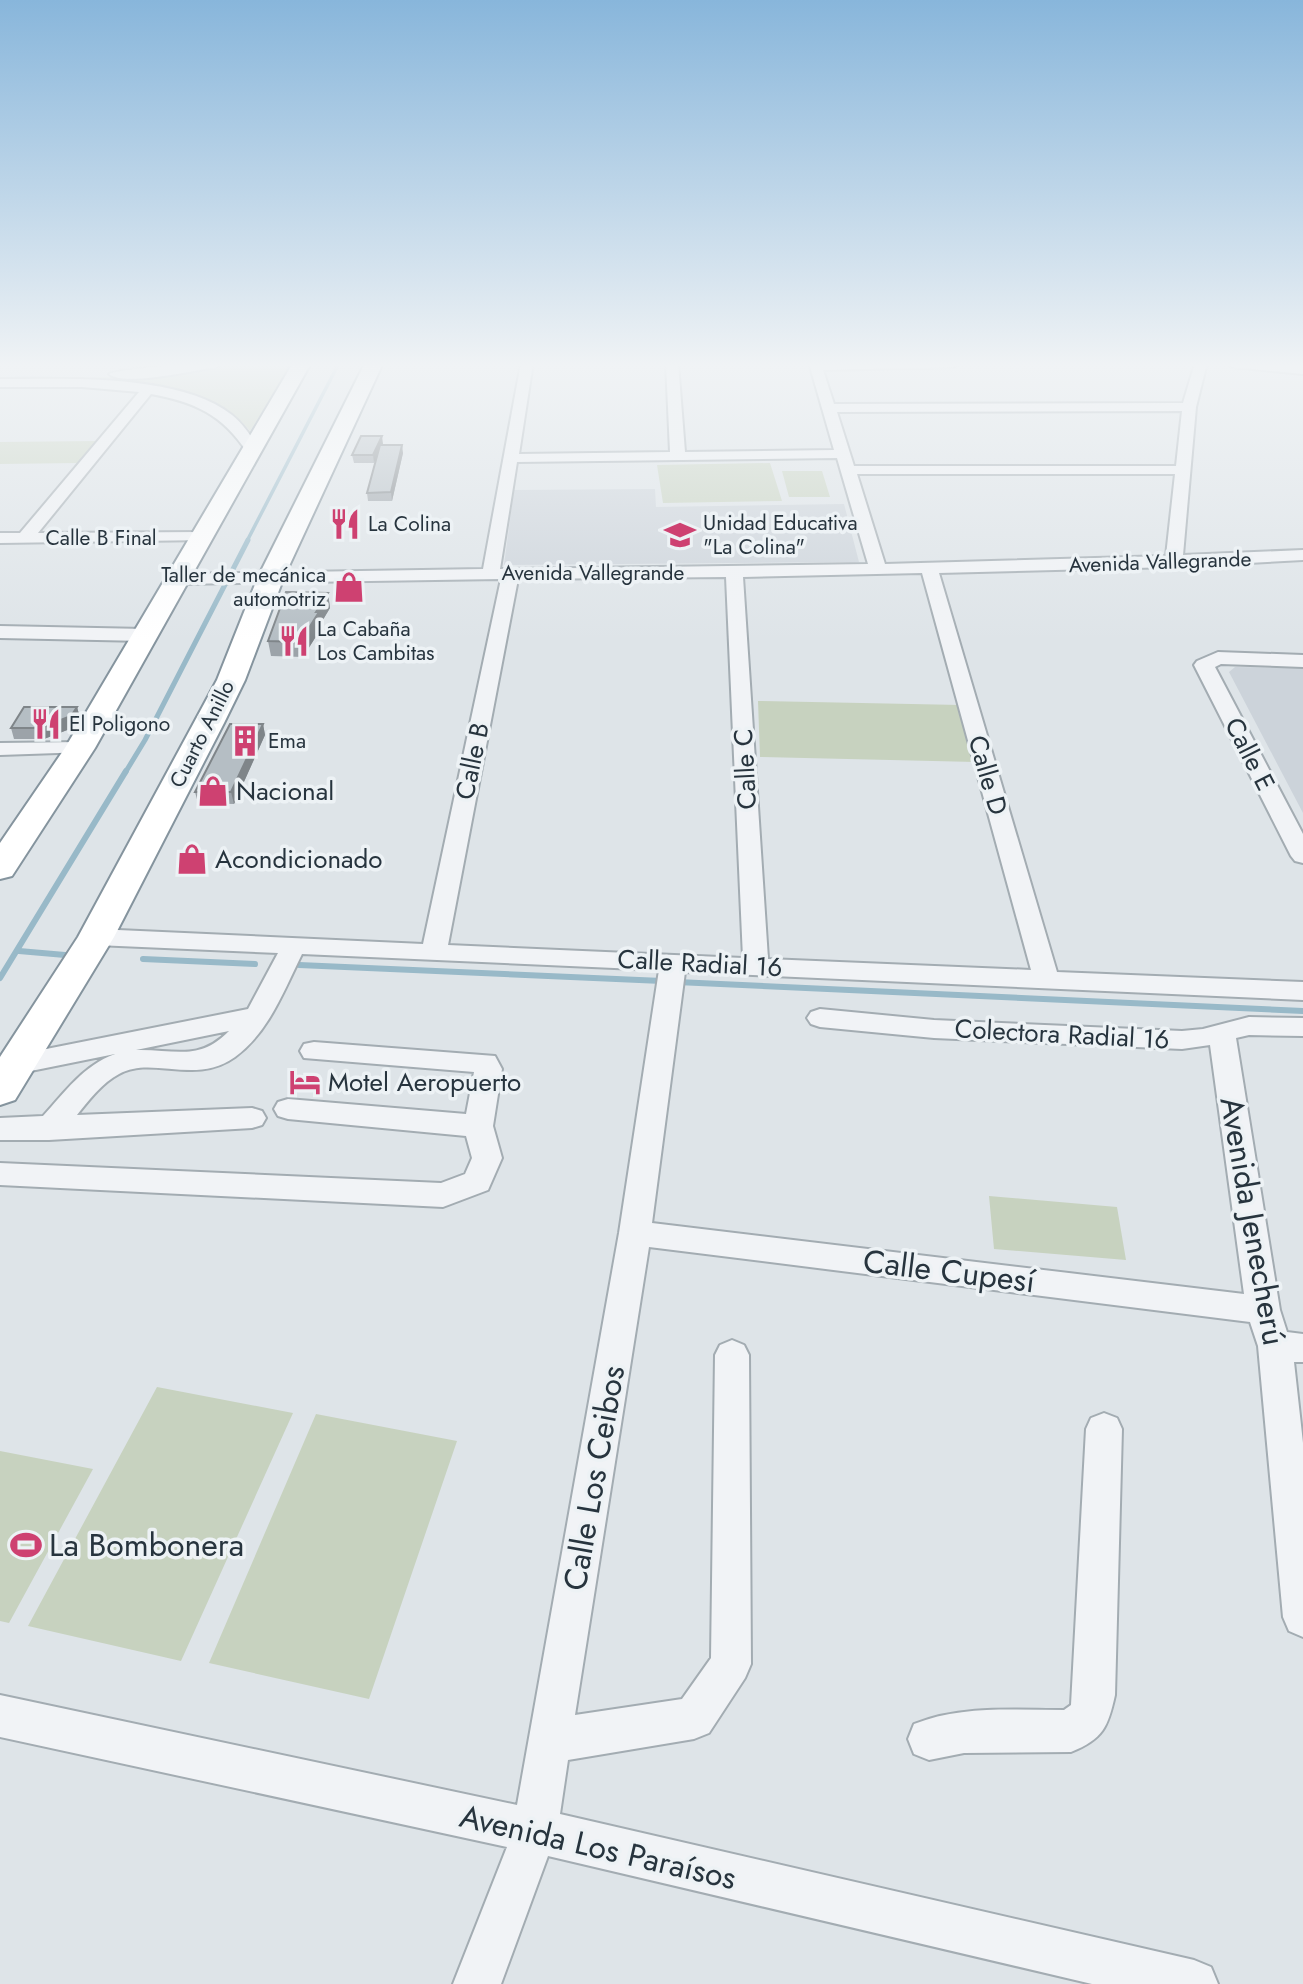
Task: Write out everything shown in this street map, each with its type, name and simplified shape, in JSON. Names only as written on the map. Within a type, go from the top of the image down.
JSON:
[{"type":"highway","points":[[0,869],[80,748],[248,456]]},
{"type":"highway","name":"Cuarto Anillo","points":[[8,1077],[96,937],[231,680],[271,577],[329,456]]},
{"type":"street","points":[[25,538],[92,456]]},
{"type":"street","points":[[511,458],[712,456]]},
{"type":"street","points":[[844,456],[879,570]]},
{"type":"street","points":[[1174,562],[1184,456]]},
{"type":"street","name":"Calle B","points":[[433,950],[501,573],[511,458]]},
{"type":"street","points":[[849,470],[1183,470]]},
{"type":"street","name":"Calle B Final","points":[[0,538],[201,537]]},
{"type":"street","name":"Avenida Vallegrande","points":[[177,579],[501,573],[930,570],[1303,555]]},
{"type":"street","name":"Calle D","points":[[930,570],[1046,980]]},
{"type":"street","name":"Calle C","points":[[734,573],[756,965]]},
{"type":"street","points":[[0,632],[145,635]]},
{"type":"street","name":"Calle E","points":[[1303,661],[1217,658],[1204,665],[1303,856]]},
{"type":"street","points":[[0,749],[80,748]]},
{"type":"street","name":"Calle Radial 16","points":[[96,937],[756,965],[1302,994]]},
{"type":"street","points":[[49,1129],[81,1092],[109,1067],[140,1057],[196,1062],[221,1054],[258,1016],[296,944]]},
{"type":"street","name":"Calle Los Ceibos","points":[[477,1984],[535,1831],[635,1233],[673,962]]},
{"type":"street","points":[[8,1077],[258,1016]]},
{"type":"street","name":"Colectora Radial 16","points":[[820,1018],[934,1029],[1168,1039],[1203,1038],[1222,1034],[1233,1028],[1249,1026],[1303,1027]]},
{"type":"street","name":"Avenida Jenecherú","points":[[1222,1034],[1263,1310],[1289,1347],[1303,1618]]},
{"type":"street","points":[[0,1174],[443,1195],[477,1182],[487,1158],[478,1126],[488,1069],[485,1063],[314,1051]]},
{"type":"street","points":[[288,1109],[478,1126]]},
{"type":"street","points":[[0,1129],[49,1129],[251,1118]]},
{"type":"street","name":"Calle Cupesí","points":[[635,1233],[1263,1310]]},
{"type":"street","points":[[549,1746],[578,1735],[694,1718],[731,1664],[732,1355]]},
{"type":"street","points":[[929,1739],[964,1732],[1071,1731],[1089,1717],[1094,1695],[1104,1429]]},
{"type":"street","name":"Avenida Los Paraísos","points":[[0,1716],[535,1831],[1194,1984]]},
{"type":"shaded area","name":"Unidad Educativa \"La Colina\"","points":[[655,489],[656,507],[844,504],[859,562],[504,565],[514,490]]},
{"type":"shaded area","points":[[1235,667],[1303,668],[1303,813],[1229,672]]},
{"type":"green space","points":[[0,456],[84,456],[78,463],[0,464]]},
{"type":"green space","points":[[770,463],[782,501],[663,503],[657,465]]},
{"type":"green space","points":[[782,471],[822,471],[830,497],[789,497]]},
{"type":"green space","points":[[758,701],[961,705],[976,762],[760,757]]},
{"type":"green space","points":[[989,1196],[1117,1207],[1126,1260],[994,1249]]},
{"type":"green space","points":[[157,1387],[293,1413],[181,1661],[28,1626]]},
{"type":"green space","points":[[316,1414],[457,1441],[369,1699],[209,1663]]},
{"type":"green space","name":"La Bombonera","points":[[0,1451],[93,1469],[9,1623],[0,1621]]},
{"type":"building","points":[[377,456],[400,456],[391,492],[367,493]]},
{"type":"building","points":[[286,592],[328,593],[300,642],[268,641]]},
{"type":"building","points":[[24,707],[77,707],[71,716],[40,728],[11,728]]},
{"type":"building","points":[[230,724],[263,724],[231,792],[195,792]]},
{"type":"waterway","points":[[247,541],[291,456]]},
{"type":"waterway","points":[[125,773],[145,740],[248,540]]},
{"type":"waterway","points":[[0,978],[126,771]]},
{"type":"waterway","points":[[19,951],[65,955]]},
{"type":"waterway","points":[[143,959],[255,964]]},
{"type":"waterway","points":[[299,965],[662,981]]},
{"type":"waterway","points":[[677,982],[1303,1011]]},
{"type":"place","name":"La Colina","points":[[345,524]]},
{"type":"place","name":"Unidad Educativa \"La Colina\"","points":[[680,535]]},
{"type":"place","name":"Taller de mecánica automotriz","points":[[349,587]]},
{"type":"place","name":"La Cabaña Los Cambitas","points":[[294,641]]},
{"type":"place","name":"El Poligono","points":[[46,724]]},
{"type":"place","name":"Ema","points":[[245,741]]},
{"type":"place","name":"Nacional","points":[[213,791]]},
{"type":"place","name":"Acondicionado","points":[[192,859]]},
{"type":"place","name":"Motel Aeropuerto","points":[[305,1082]]},
{"type":"place","name":"La Bombonera","points":[[26,1545]]}]
